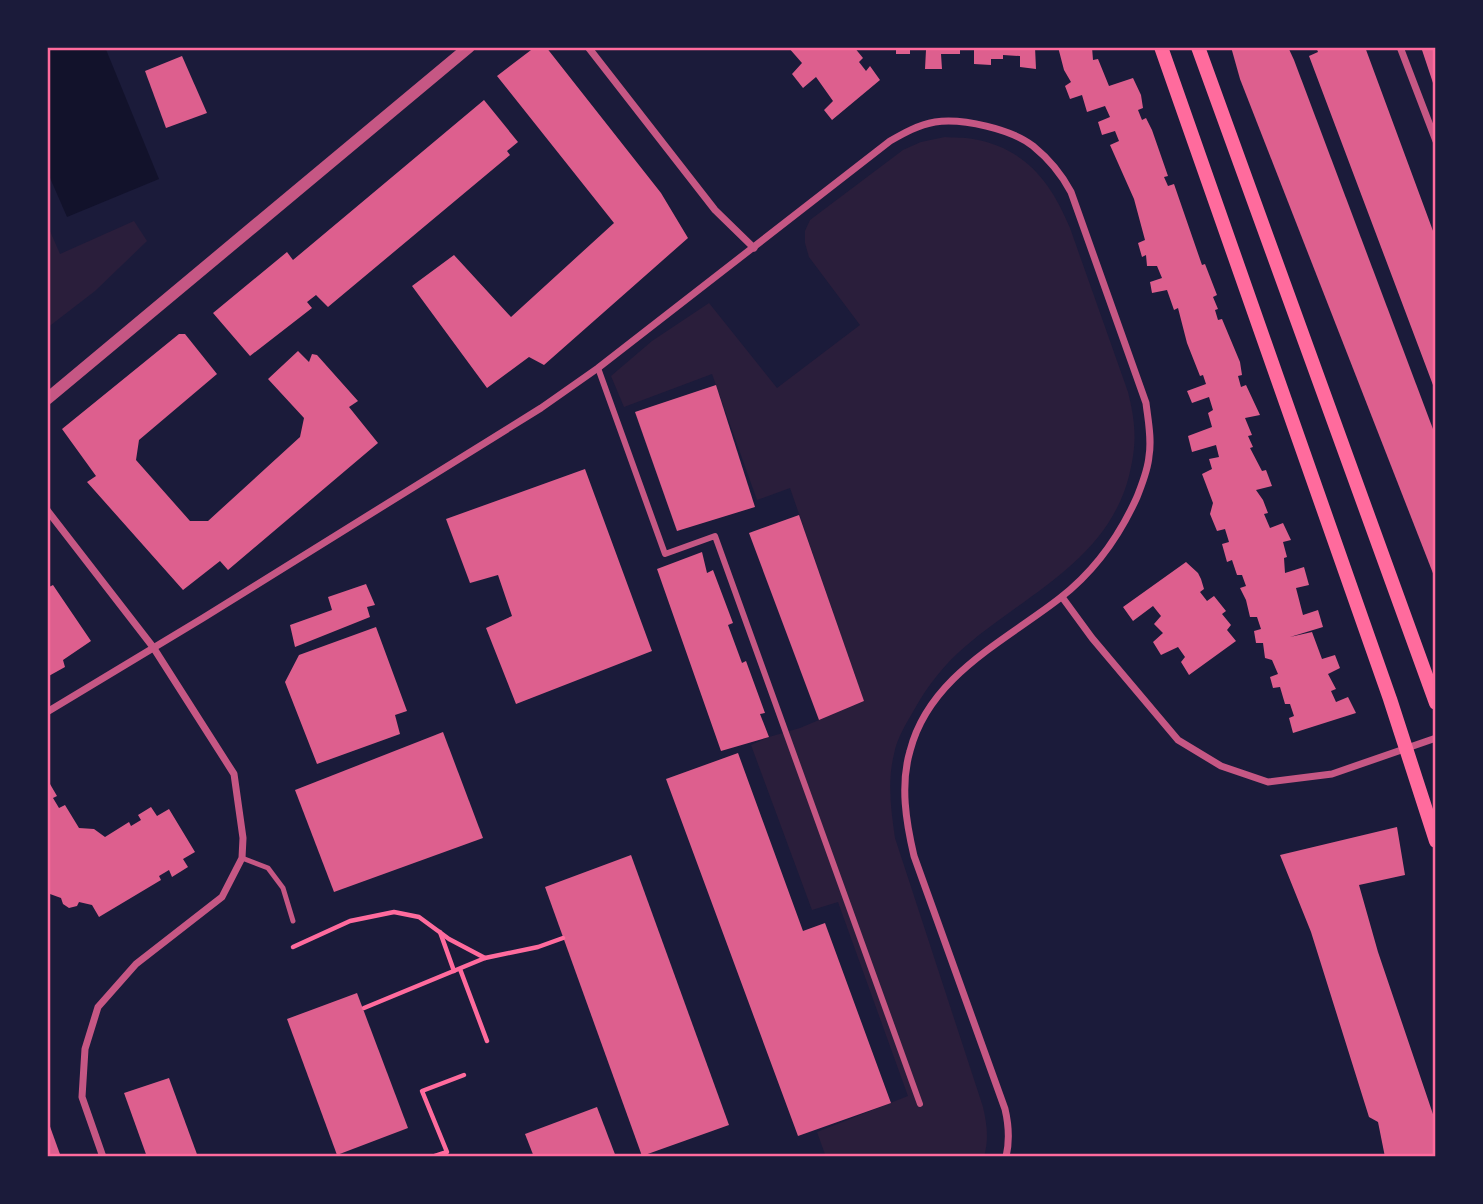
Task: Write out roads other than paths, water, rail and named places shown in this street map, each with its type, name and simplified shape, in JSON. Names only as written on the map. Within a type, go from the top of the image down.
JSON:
[{"type":"main road","points":[[1161,47],[1386,686],[1436,841]]},
{"type":"main road","points":[[1198,47],[1436,703]]},
{"type":"street","points":[[47,399],[469,47]]},
{"type":"street","points":[[588,47],[715,210],[754,248]]},
{"type":"street","points":[[1401,47],[1436,141]]},
{"type":"street","points":[[47,712],[541,408],[598,368],[890,141],[911,129],[935,122],[961,122],[1014,136],[1032,145],[1062,175],[1072,192],[1146,403],[1150,456],[1129,513],[1098,564],[1062,597],[973,661],[947,685],[920,725],[910,750],[905,775],[908,829],[914,856],[1005,1109],[1009,1125],[1006,1157]]},
{"type":"street","points":[[598,368],[665,554],[715,536],[920,1104]]},
{"type":"street","points":[[47,510],[153,647],[234,774],[243,838],[242,858],[222,897],[136,964],[98,1007],[85,1049],[82,1097],[103,1157]]},
{"type":"street","points":[[1062,597],[1178,740],[1221,766],[1268,782],[1332,774],[1436,738]]},
{"type":"lane","points":[[242,858],[268,868],[283,888],[293,921]]}]
